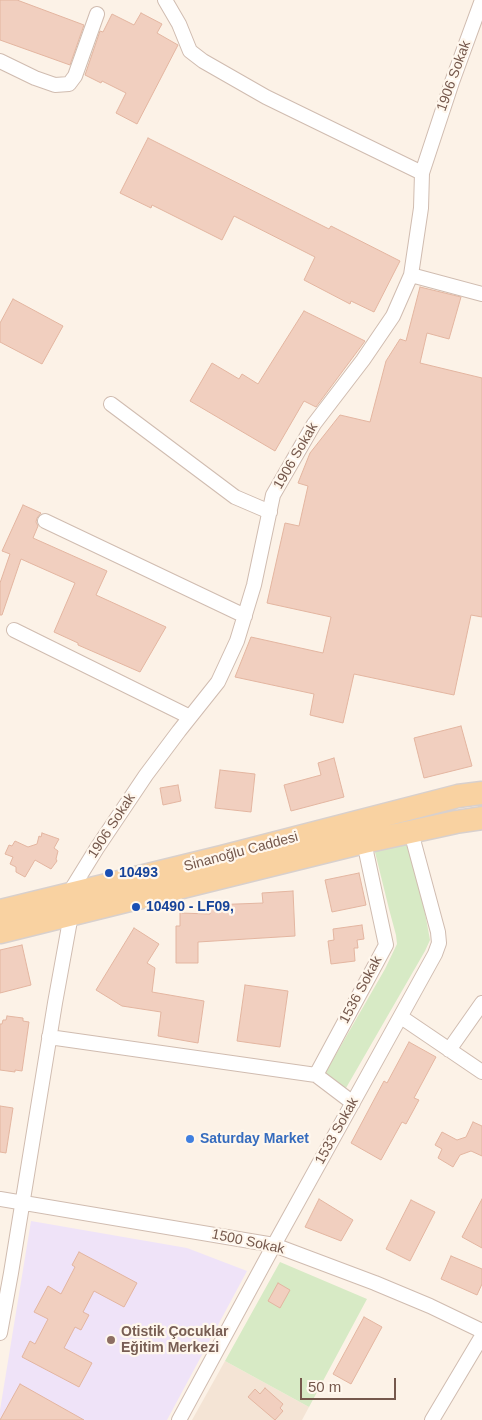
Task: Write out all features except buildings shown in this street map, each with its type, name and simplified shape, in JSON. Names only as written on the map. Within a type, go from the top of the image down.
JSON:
[{"type":"main road","name":"Si̇nanoğlu Caddesi","points":[[0,932],[70,905],[222,857],[458,796],[482,794]]},
{"type":"main road","name":"Si̇nanoğlu Caddesi","points":[[0,911],[70,905],[482,818]]},
{"type":"street","points":[[165,0],[179,24],[190,51],[203,62],[266,97],[422,173]]},
{"type":"street","name":"1906 Sokak","points":[[70,905],[146,775],[218,682],[237,641],[254,585],[273,495],[314,424],[363,360],[393,316],[411,275],[421,208],[422,173],[482,0]]},
{"type":"street","points":[[0,61],[34,78],[54,85],[69,84],[76,76],[97,14]]},
{"type":"street","points":[[411,275],[482,294]]},
{"type":"street","points":[[111,404],[235,497],[270,512]]},
{"type":"street","points":[[45,521],[244,616]]},
{"type":"street","points":[[14,630],[190,717]]},
{"type":"street","name":"1533 Sokak","points":[[179,1420],[435,954],[439,943],[438,932],[411,832]]},
{"type":"street","name":"1536 Sokak","points":[[316,1075],[386,945],[364,842]]},
{"type":"street","points":[[0,1333],[70,905]]},
{"type":"street","points":[[449,1050],[482,1003]]},
{"type":"street","points":[[401,1017],[482,1072]]},
{"type":"street","points":[[49,1037],[316,1075],[353,1103]]},
{"type":"street","name":"1500 Sokak","points":[[0,1199],[274,1245],[375,1283],[430,1306],[482,1331]]},
{"type":"street","points":[[432,1420],[482,1336]]},
{"type":"shaded area","name":"Otistik Çocuklar Eğitim Merkezi","points":[[31,1221],[187,1248],[247,1271],[167,1420],[0,1420],[0,1410]]},
{"type":"shaded area","points":[[225,1361],[309,1407],[302,1420],[192,1420]]},
{"type":"green space","points":[[406,840],[421,891],[430,940],[346,1088],[324,1075],[385,969],[397,944],[374,848]]},
{"type":"green space","points":[[280,1262],[367,1299],[309,1407],[225,1361]]},
{"type":"place","name":"10493","points":[[109,873]]},
{"type":"place","name":"10490 - LF09,","points":[[136,907]]},
{"type":"place","name":"Saturday Market","points":[[190,1139]]},
{"type":"place","name":"Otistik Çocuklar Eğitim Merkezi","points":[[111,1340]]}]
